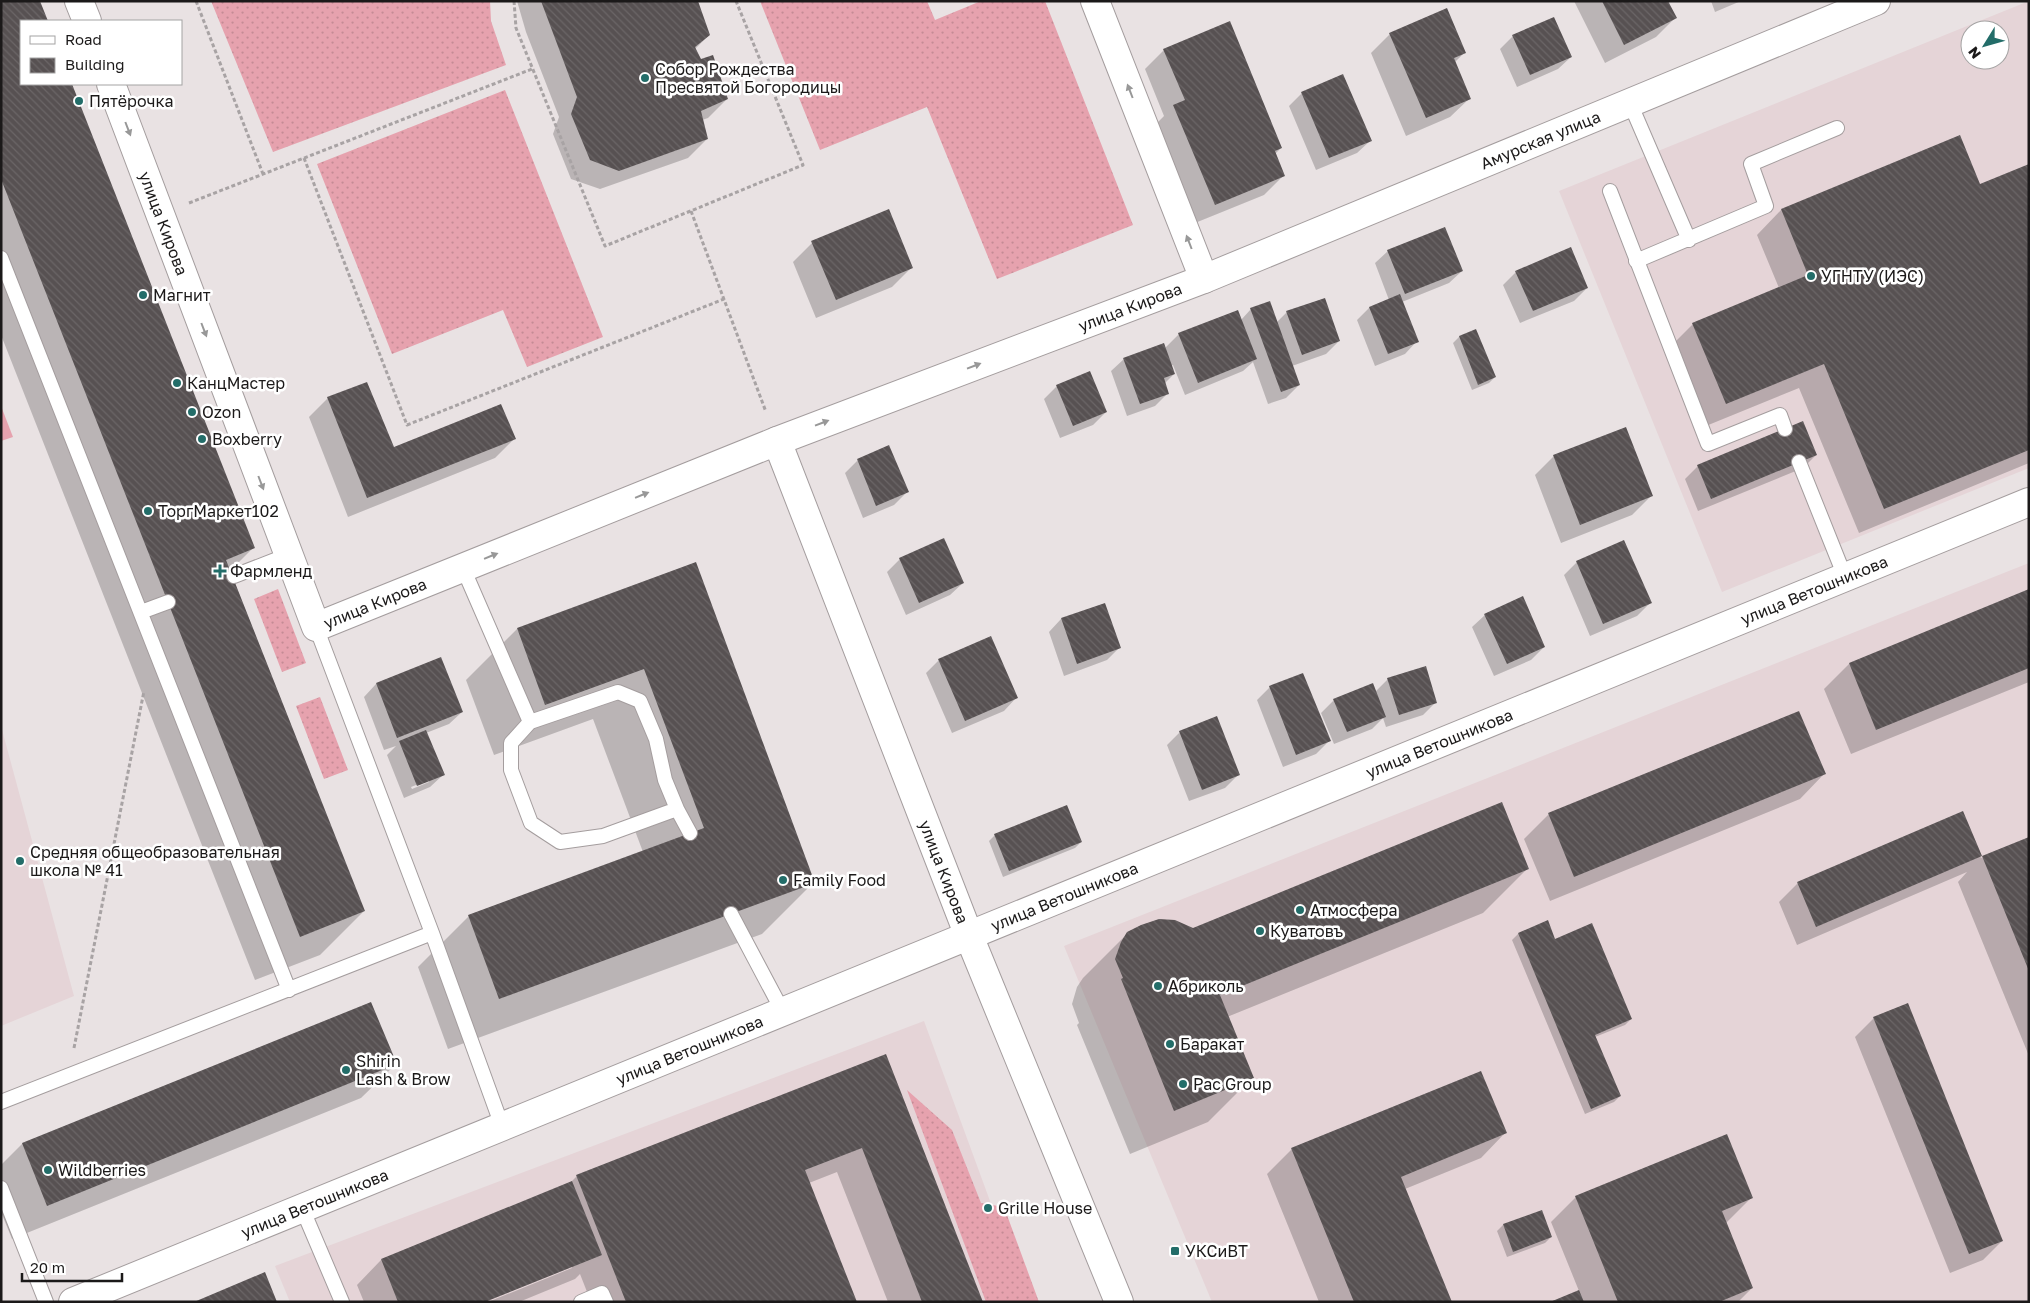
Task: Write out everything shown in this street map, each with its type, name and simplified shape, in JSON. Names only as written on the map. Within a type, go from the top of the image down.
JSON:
[{"type":"street","points":[[79,1],[87,20]]},
{"type":"street","name":"улица Кирова","points":[[111,85],[316,627],[777,440],[1204,279],[1096,1]]},
{"type":"street","name":"Амурская улица","points":[[1204,279],[1876,1]]},
{"type":"street","name":"улица Кирова","points":[[777,440],[969,936],[1119,1302]]},
{"type":"street","name":"улица Ветошникова","points":[[73,1302],[2029,502]]},
{"type":"lane","points":[[1630,103],[1689,240]]},
{"type":"lane","points":[[1636,260],[1689,240],[1766,206],[1751,164],[1836,128]]},
{"type":"lane","points":[[1610,191],[1708,444],[1780,415],[1785,429]]},
{"type":"lane","points":[[1,258],[289,990]]},
{"type":"lane","points":[[1799,462],[1845,577]]},
{"type":"lane","points":[[234,576],[288,555]]},
{"type":"lane","points":[[464,568],[530,722]]},
{"type":"lane","points":[[141,612],[168,602]]},
{"type":"lane","points":[[316,627],[432,933],[502,1126]]},
{"type":"lane","points":[[677,809],[603,836],[560,842],[531,823],[511,770],[511,742],[530,722],[618,692],[640,701],[656,739],[665,780],[677,809],[690,833]]},
{"type":"lane","points":[[731,914],[783,1012]]},
{"type":"lane","points":[[1,1102],[432,933]]},
{"type":"lane","points":[[1,1188],[46,1302]]},
{"type":"lane","points":[[302,1208],[342,1302]]},
{"type":"lane","points":[[581,1302],[602,1293],[606,1302]]},
{"type":"path","points":[[196,1],[263,174]]},
{"type":"path","points":[[514,1],[516,28],[605,246],[803,165],[736,1]]},
{"type":"path","points":[[160,214],[532,69]]},
{"type":"path","points":[[304,158],[407,425],[724,299]]},
{"type":"path","points":[[691,211],[777,440]]},
{"type":"path","points":[[69,1076],[153,644]]},
{"type":"shaded area","points":[[211,1],[490,1],[491,21],[506,65],[273,152]]},
{"type":"shaded area","points":[[760,1],[927,1],[935,20],[981,1],[1045,1],[1133,225],[997,279],[927,107],[820,150]]},
{"type":"shaded area","name":"УГНТУ (ИЭС)","points":[[2029,1],[2029,468],[1722,592],[1559,191],[1960,29],[1960,70],[2010,70],[2010,20],[1982,20]]},
{"type":"shaded area","points":[[505,90],[603,337],[527,367],[503,310],[392,354],[317,164]]},
{"type":"shaded area","points":[[1,406],[13,437],[1,441]]},
{"type":"shaded area","points":[[2029,563],[2029,1302],[1212,1302],[1064,946]]},
{"type":"shaded area","points":[[278,589],[306,663],[282,672],[254,599]]},
{"type":"shaded area","points":[[320,697],[348,770],[324,779],[296,706]]},
{"type":"shaded area","name":"Средняя общеобразовательная школа № 41","points":[[1,726],[74,996],[1,1026]]},
{"type":"shaded area","points":[[924,1021],[1027,1302],[290,1302],[275,1266]]},
{"type":"shaded area","points":[[907,1090],[952,1130],[981,1203],[1004,1207],[1039,1302],[986,1302]]},
{"type":"building","points":[[1,1],[40,1],[48,20],[20,20],[20,85],[72,85],[255,548],[226,560],[365,911],[300,937],[1,179]]},
{"type":"building","name":"Собор Рождества Пресвятой Богородицы","points":[[541,1],[698,1],[710,35],[695,47],[701,59],[713,55],[728,99],[701,111],[708,139],[619,171],[590,160],[571,114],[577,97]]},
{"type":"building","points":[[1602,1],[1668,1],[1677,18],[1624,45]]},
{"type":"building","points":[[1447,8],[1466,53],[1454,58],[1471,99],[1426,118],[1389,33]]},
{"type":"building","points":[[1554,17],[1572,57],[1530,75],[1512,35]]},
{"type":"building","points":[[1230,21],[1282,148],[1275,151],[1285,176],[1215,205],[1173,105],[1185,100],[1163,49]]},
{"type":"building","points":[[1343,74],[1372,141],[1329,158],[1301,92]]},
{"type":"building","points":[[1960,135],[1980,184],[2029,164],[2029,450],[1884,509],[1824,364],[1726,404],[1692,323],[1808,275],[1781,209]]},
{"type":"building","points":[[889,209],[913,268],[836,300],[811,241]]},
{"type":"building","points":[[1445,227],[1463,271],[1405,294],[1387,250]]},
{"type":"building","points":[[1571,247],[1588,288],[1533,311],[1515,271]]},
{"type":"building","points":[[1400,294],[1419,342],[1388,354],[1369,307]]},
{"type":"building","points":[[1325,298],[1340,341],[1302,355],[1286,311]]},
{"type":"building","points":[[1270,301],[1300,385],[1281,392],[1250,308]]},
{"type":"building","points":[[1238,310],[1257,359],[1198,383],[1178,333]]},
{"type":"building","points":[[1476,329],[1496,377],[1478,385],[1459,336]]},
{"type":"building","points":[[1164,343],[1175,374],[1164,378],[1169,394],[1140,404],[1123,358]]},
{"type":"building","points":[[1090,371],[1107,412],[1073,426],[1056,385]]},
{"type":"building","points":[[367,382],[394,447],[501,404],[516,439],[367,498],[327,397]]},
{"type":"building","points":[[1803,421],[1817,455],[1711,499],[1697,465]]},
{"type":"building","points":[[1626,427],[1653,496],[1580,525],[1553,455]]},
{"type":"building","points":[[889,445],[909,492],[876,506],[857,459]]},
{"type":"building","points":[[944,538],[964,583],[919,603],[899,558]]},
{"type":"building","points":[[1624,540],[1652,603],[1603,624],[1576,561]]},
{"type":"building","points":[[696,562],[815,883],[499,999],[468,915],[704,828],[644,669],[545,705],[517,628]]},
{"type":"building","points":[[2029,589],[2029,668],[1876,730],[1849,663]]},
{"type":"building","points":[[1523,596],[1545,647],[1507,664],[1484,614]]},
{"type":"building","points":[[1105,603],[1121,648],[1077,664],[1061,618]]},
{"type":"building","points":[[991,636],[1018,698],[965,721],[938,659]]},
{"type":"building","points":[[441,657],[463,712],[397,738],[376,683]]},
{"type":"building","points":[[1426,666],[1437,703],[1399,715],[1387,678]]},
{"type":"building","points":[[1303,673],[1331,741],[1296,755],[1269,686]]},
{"type":"building","points":[[1373,683],[1386,717],[1347,732],[1333,699]]},
{"type":"building","points":[[1799,711],[1826,774],[1574,877],[1548,813]]},
{"type":"building","points":[[1217,716],[1240,775],[1202,790],[1179,731]]},
{"type":"building","points":[[426,730],[445,775],[417,786],[399,741]]},
{"type":"building","points":[[1502,802],[1529,869],[1220,995],[1254,1078],[1174,1111],[1121,979],[1123,978],[1115,959],[1127,932],[1159,919],[1175,920],[1193,928]]},
{"type":"building","points":[[1067,805],[1082,842],[1009,871],[994,834]]},
{"type":"building","points":[[1963,811],[1982,856],[1816,927],[1797,882]]},
{"type":"building","points":[[2029,837],[2029,971],[1982,856]]},
{"type":"building","points":[[1548,920],[1555,939],[1592,923],[1632,1019],[1595,1035],[1621,1096],[1591,1109],[1518,933]]},
{"type":"building","points":[[371,1002],[397,1064],[47,1206],[22,1143]]},
{"type":"building","points":[[1908,1003],[2003,1241],[1969,1254],[1873,1017]]},
{"type":"building","points":[[886,1054],[983,1302],[922,1302],[862,1148],[805,1170],[857,1302],[626,1302],[576,1175]]},
{"type":"building","points":[[1481,1071],[1507,1133],[1401,1177],[1452,1302],[1354,1302],[1291,1148]]},
{"type":"building","points":[[1727,1134],[1753,1198],[1722,1211],[1753,1288],[1719,1302],[1618,1302],[1575,1196]]},
{"type":"building","points":[[572,1181],[602,1255],[485,1302],[398,1302],[381,1259]]},
{"type":"building","points":[[1542,1210],[1552,1237],[1513,1252],[1503,1224]]},
{"type":"building","points":[[265,1272],[277,1302],[194,1302]]},
{"type":"building","points":[[1579,1290],[1584,1302],[1550,1302]]},
{"type":"place","name":"Собор Рождества Пресвятой Богородицы","points":[[645,78]]},
{"type":"place","name":"Пятёрочка","points":[[79,101]]},
{"type":"place","name":"УГНТУ (ИЭС)","points":[[1811,276]]},
{"type":"place","name":"Магнит","points":[[143,295]]},
{"type":"place","name":"КанцМастер","points":[[177,383]]},
{"type":"place","name":"Ozon","points":[[192,412]]},
{"type":"place","name":"Boxberry","points":[[202,439]]},
{"type":"place","name":"ТоргМаркет102","points":[[148,511]]},
{"type":"place","name":"Фармленд","points":[[220,571]]},
{"type":"place","name":"Средняя общеобразовательная школа № 41","points":[[20,861]]},
{"type":"place","name":"Family Food","points":[[783,880]]},
{"type":"place","name":"Атмосфера","points":[[1300,910]]},
{"type":"place","name":"Куватовъ","points":[[1260,931]]},
{"type":"place","name":"Абриколь","points":[[1158,986]]},
{"type":"place","name":"Баракат","points":[[1170,1044]]},
{"type":"place","name":"Shirin Lash & Brow","points":[[346,1070]]},
{"type":"place","name":"Pac Group","points":[[1183,1084]]},
{"type":"place","name":"Wildberries","points":[[48,1170]]},
{"type":"place","name":"Grille House","points":[[988,1208]]},
{"type":"place","name":"УКСиВТ","points":[[1175,1251]]}]
